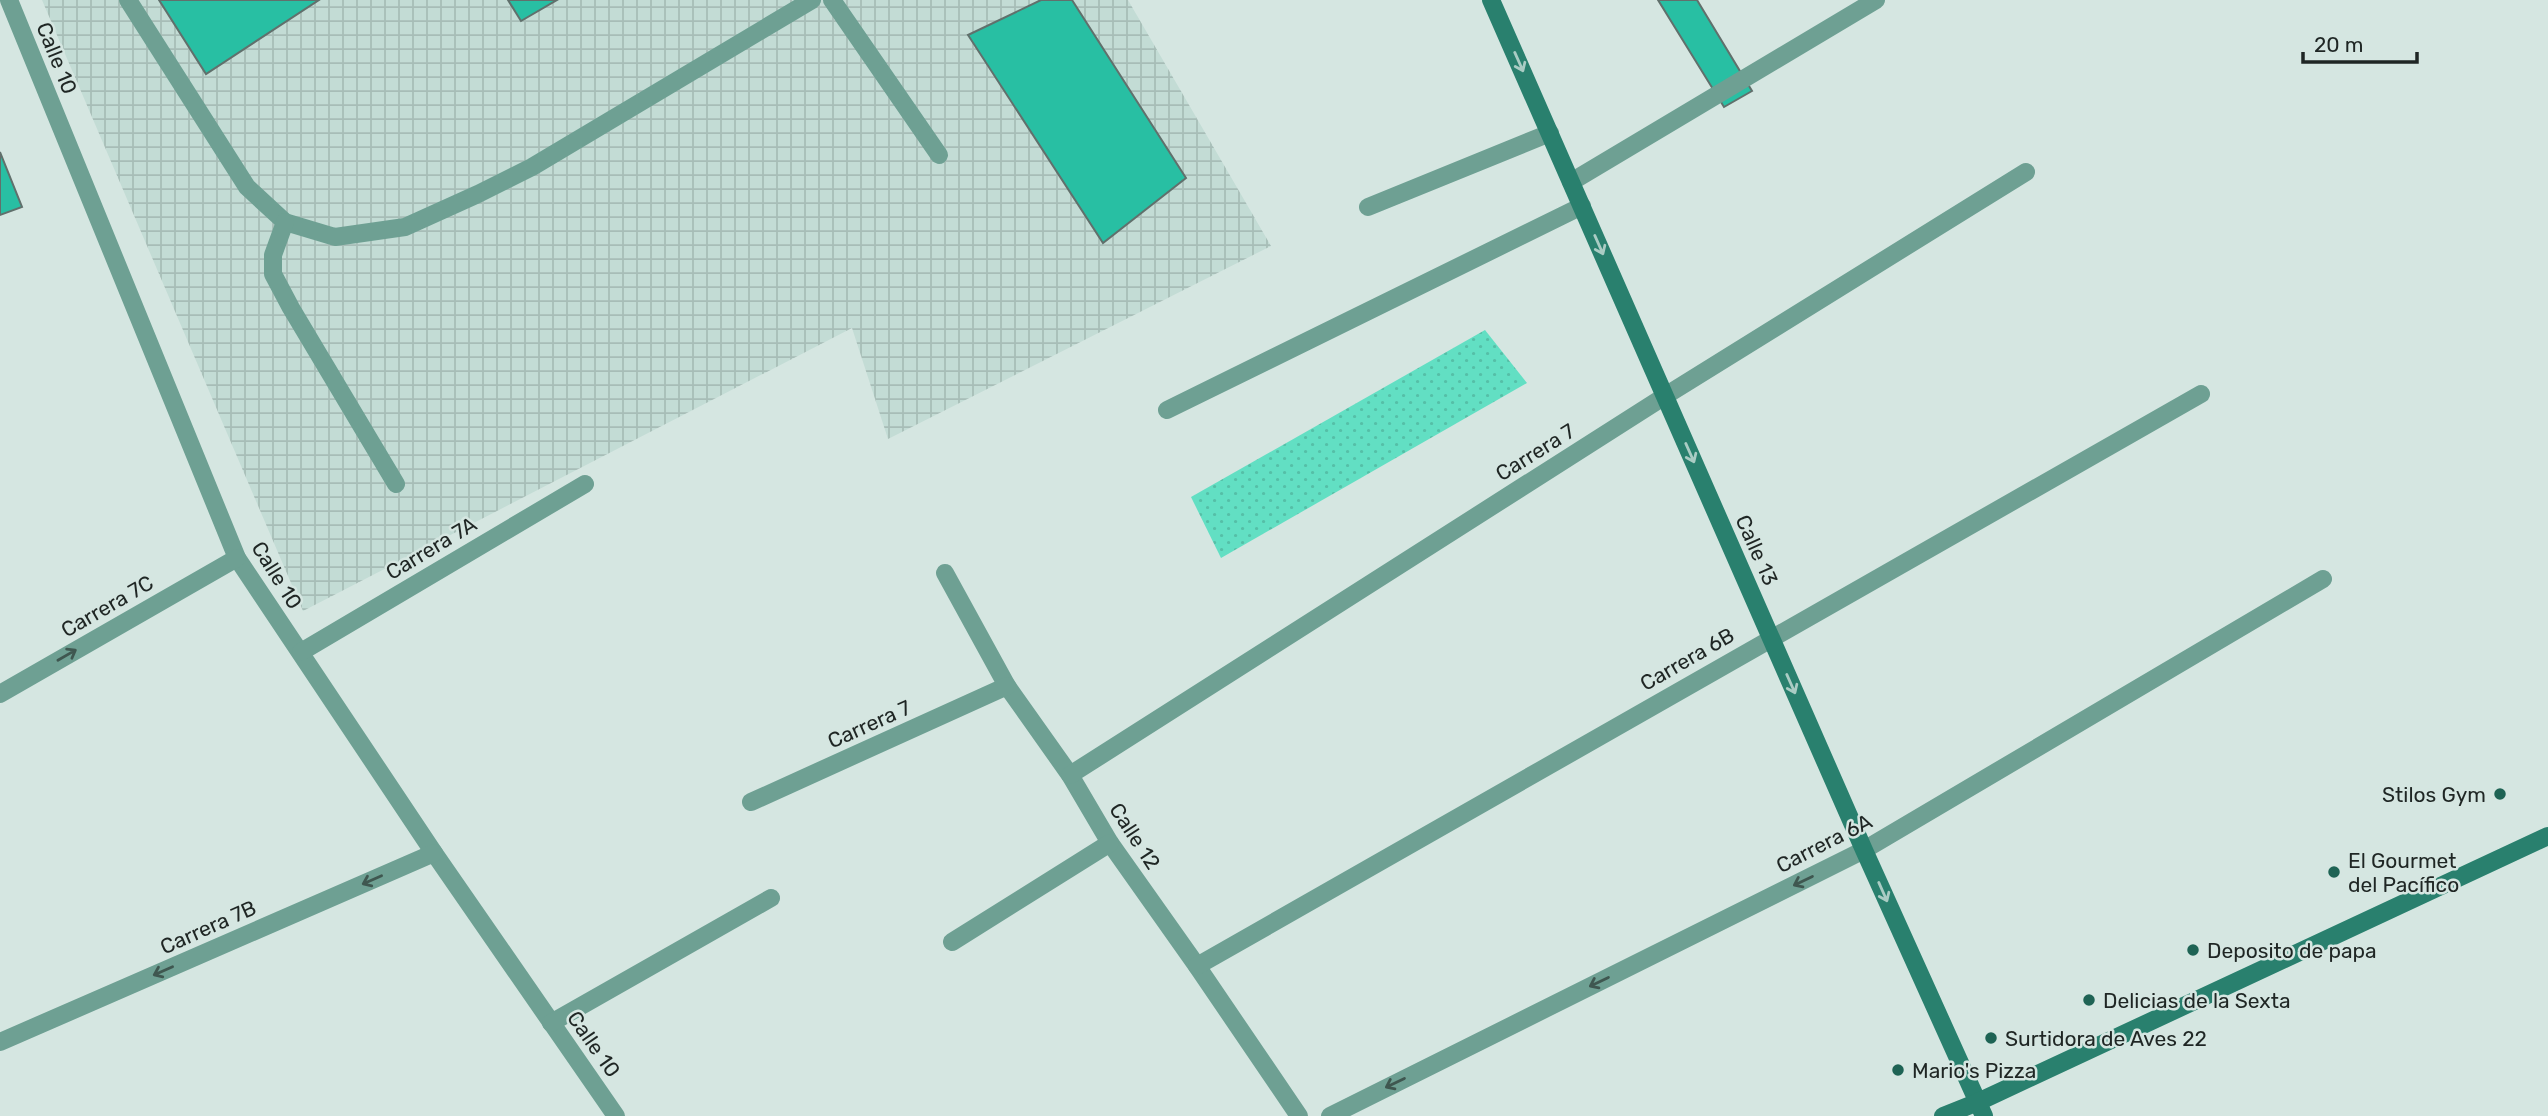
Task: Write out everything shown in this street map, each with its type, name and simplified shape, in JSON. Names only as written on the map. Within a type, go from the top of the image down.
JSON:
[{"type":"main road","name":"Calle 13","points":[[1491,0],[1864,850],[1981,1109]]},
{"type":"main road","points":[[1942,1116],[1981,1109],[2548,836]]},
{"type":"street","name":"Calle 10","points":[[9,0],[237,558],[434,853],[616,1116]]},
{"type":"street","points":[[128,0],[247,187],[285,222],[335,237],[405,227],[532,167],[812,0]]},
{"type":"street","points":[[832,0],[939,155]]},
{"type":"street","points":[[1571,182],[1876,0]]},
{"type":"street","points":[[1368,207],[1550,133]]},
{"type":"street","name":"Carrera 7","points":[[1070,775],[1665,396],[2026,172]]},
{"type":"street","points":[[1167,410],[1582,206]]},
{"type":"street","points":[[285,222],[273,255],[273,274],[290,308],[396,484]]},
{"type":"street","name":"Carrera 6B","points":[[1197,966],[2201,394]]},
{"type":"street","name":"Carrera 7A","points":[[301,652],[585,484]]},
{"type":"street","name":"Carrera 7C","points":[[0,694],[237,558]]},
{"type":"street","name":"Calle 12","points":[[945,573],[1007,686],[1070,775],[1110,843],[1299,1116]]},
{"type":"street","name":"Carrera 6A","points":[[1330,1116],[1864,850],[2323,579]]},
{"type":"street","name":"Carrera 7","points":[[751,802],[1007,686]]},
{"type":"street","points":[[952,942],[1110,843]]},
{"type":"street","name":"Carrera 7B","points":[[0,1042],[434,853]]},
{"type":"street","points":[[551,1023],[771,898]]},
{"type":"shaded area","points":[[42,0],[1128,0],[1271,246],[888,439],[852,328],[303,611]]},
{"type":"green space","points":[[1485,330],[1527,383],[1221,558],[1191,497]]},
{"type":"building","points":[[159,0],[319,0],[206,74]]},
{"type":"building","points":[[508,0],[557,0],[521,21]]},
{"type":"building","points":[[1041,0],[1072,0],[1186,178],[1103,243],[968,35]]},
{"type":"building","points":[[1658,0],[1697,0],[1752,91],[1724,107]]},
{"type":"building","points":[[0,152],[22,207],[0,215]]},
{"type":"place","name":"Stilos Gym","points":[[2500,794]]},
{"type":"place","name":"El Gourmet del Pacífico","points":[[2334,872]]},
{"type":"place","name":"Deposito de papa","points":[[2193,950]]},
{"type":"place","name":"Delicias de la Sexta","points":[[2089,1000]]},
{"type":"place","name":"Surtidora de Aves 22","points":[[1991,1038]]},
{"type":"place","name":"Mario's Pizza","points":[[1898,1070]]}]
